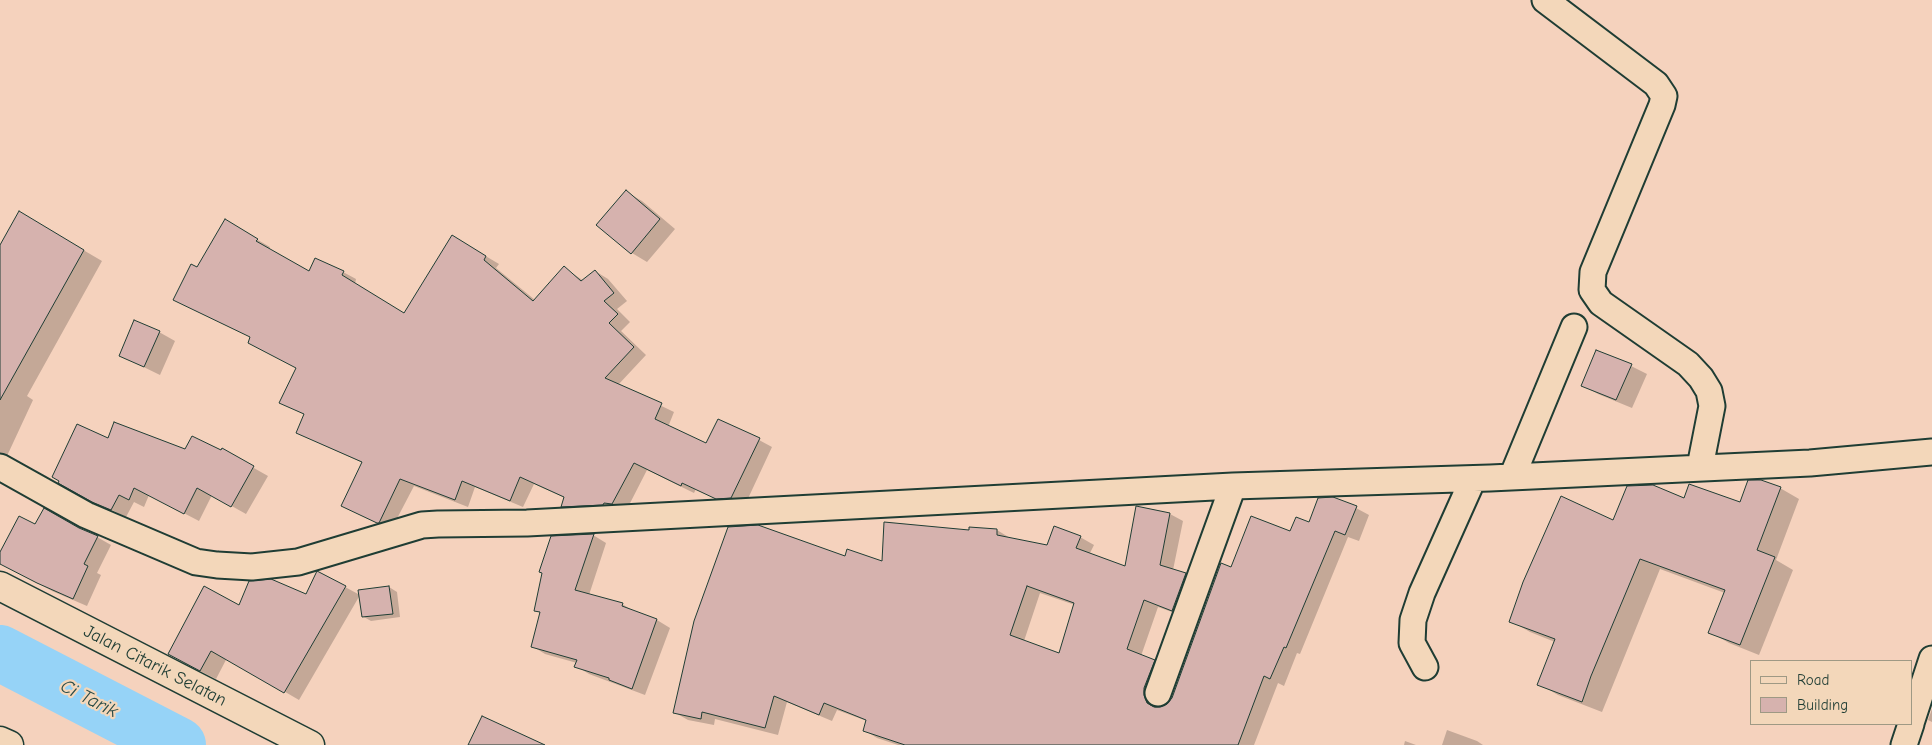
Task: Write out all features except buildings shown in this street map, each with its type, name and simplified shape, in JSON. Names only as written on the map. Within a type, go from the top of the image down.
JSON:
[{"type":"street","points":[[1545,0],[1656,84],[1664,96],[1662,105],[1593,272],[1592,290],[1601,303],[1688,364],[1701,378],[1709,391],[1712,406],[1700,467]]},
{"type":"street","points":[[1512,477],[1574,327]]},
{"type":"street","points":[[0,467],[86,515],[196,562],[252,567],[298,562],[422,525],[527,522],[1233,486],[1474,479],[1810,463],[1932,452]]},
{"type":"street","points":[[1425,667],[1412,643],[1413,620],[1422,593],[1474,479]]},
{"type":"street","points":[[1158,693],[1233,486]]},
{"type":"street","name":"Jalan Citarik Selatan","points":[[0,586],[310,745]]},
{"type":"street","points":[[1912,721],[1932,659]]},
{"type":"street","points":[[1904,745],[1911,725]]},
{"type":"street","points":[[0,740],[9,745]]},
{"type":"waterway","name":"Ci Tarik","points":[[0,653],[178,745]]}]
